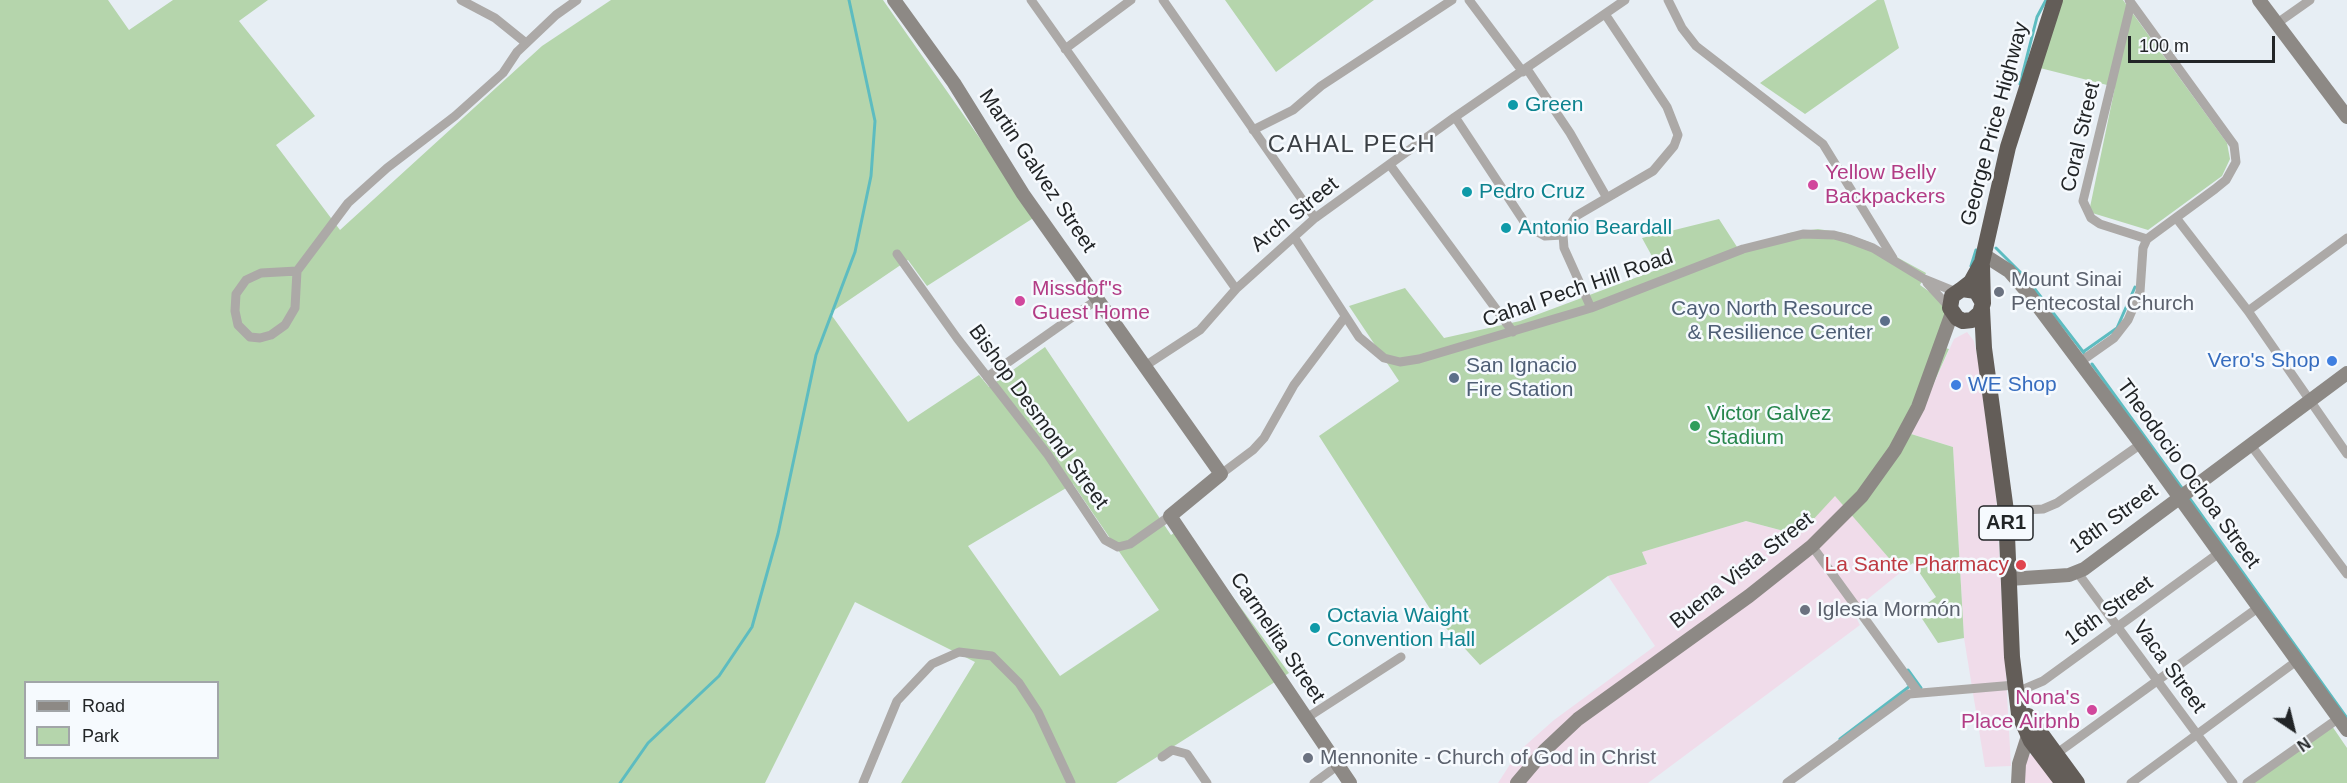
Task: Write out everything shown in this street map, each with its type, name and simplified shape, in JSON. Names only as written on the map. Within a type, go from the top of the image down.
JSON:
[{"type":"highway","name":"George Price Highway","points":[[1982,306],[1983,258],[2008,147],[2055,0]]},
{"type":"highway","name":"George Price Highway","points":[[1958,307],[1983,258]]},
{"type":"highway","points":[[1976,291],[1982,306],[1976,318],[1958,307],[1976,291]]},
{"type":"highway","name":"AR1","points":[[1982,306],[1984,348],[2006,511],[2008,579],[2021,721],[2028,736],[2062,783]]},
{"type":"highway","name":"AR1","points":[[1958,307],[1984,348]]},
{"type":"highway","points":[[2017,692],[2077,783]]},
{"type":"street","points":[[461,0],[495,18],[526,42]]},
{"type":"street","points":[[297,271],[261,273],[246,280],[237,294],[235,310],[238,325],[250,337],[260,338],[271,335],[285,325],[295,308],[297,271],[348,203],[463,109],[503,73],[526,42],[577,0]]},
{"type":"street","name":"Martin Galvez Street","points":[[894,0],[954,83],[1023,194],[1221,474]]},
{"type":"street","points":[[1031,0],[1236,289]]},
{"type":"street","points":[[1065,49],[1131,0]]},
{"type":"street","points":[[1163,0],[1316,218]]},
{"type":"street","points":[[1253,130],[1293,110],[1321,86],[1452,0]]},
{"type":"street","points":[[1469,0],[1525,70],[1570,133],[1607,198]]},
{"type":"street","name":"Arch Street","points":[[1145,366],[1200,330],[1236,289],[1316,218],[1455,117],[1625,0]]},
{"type":"street","points":[[1668,0],[1682,28],[1696,46],[1823,144],[1894,260]]},
{"type":"street","points":[[2259,0],[2345,109]]},
{"type":"street","points":[[2276,24],[2310,0]]},
{"type":"street","name":"Coral Street","points":[[2130,2],[2202,97],[2234,145],[2237,154],[2236,162],[2226,180],[2177,219],[2147,239],[2100,224],[2091,218],[2083,201],[2130,2]]},
{"type":"street","points":[[1591,308],[1564,248],[1563,235],[1576,216],[1653,171],[1674,146],[1678,135],[1667,107],[1605,14]]},
{"type":"street","points":[[1455,117],[1527,226],[1545,236],[1563,235]]},
{"type":"street","points":[[1390,165],[1513,332]]},
{"type":"street","points":[[2177,219],[2248,311],[2347,454]]},
{"type":"street","name":"Cahal Pech Hill Road","points":[[1294,237],[1345,317],[1372,350],[1384,358],[1400,362],[1419,360],[1591,308],[1743,249],[1803,234],[1834,235],[1873,248],[1924,279],[1958,307]]},
{"type":"street","points":[[2248,311],[2347,238]]},
{"type":"street","points":[[2080,362],[2114,338],[2128,320],[2139,296],[2143,248],[2147,239]]},
{"type":"street","name":"Bishop Desmond Street","points":[[897,254],[987,377],[1048,455],[1105,540],[1118,547],[1130,544],[1170,516]]},
{"type":"street","name":"Theodocio Ochoa Street","points":[[1983,258],[2002,265],[2016,279],[2141,444],[2347,730]]},
{"type":"street","name":"Cahal Pech Hill Road","points":[[1924,279],[1958,307]]},
{"type":"street","points":[[987,377],[1098,299]]},
{"type":"street","name":"Buena Vista Street","points":[[1517,783],[1545,750],[1578,719],[1749,596],[1812,546],[1862,496],[1881,471],[1918,407],[1958,307]]},
{"type":"street","points":[[1170,516],[1253,450],[1264,438],[1294,385],[1345,317]]},
{"type":"street","name":"18th Street","points":[[2008,579],[2077,572],[2347,373]]},
{"type":"street","points":[[2006,511],[2043,509],[2057,504],[2141,444]]},
{"type":"street","points":[[2250,444],[2347,574]]},
{"type":"street","name":"Carmelita Street","points":[[1170,516],[1350,783]]},
{"type":"street","points":[[1787,783],[1903,697],[1918,692],[1812,546]]},
{"type":"street","name":"16th Street","points":[[1918,692],[2017,692],[2043,681],[2219,553]]},
{"type":"street","name":"Vaca Street","points":[[2077,572],[2233,783]]},
{"type":"street","points":[[2056,754],[2259,607]]},
{"type":"street","points":[[863,783],[897,701],[932,664],[958,652],[992,656],[1019,683],[1038,712],[1071,783]]},
{"type":"street","points":[[1305,718],[1401,657]]},
{"type":"street","points":[[2131,783],[2298,660]]},
{"type":"street","points":[[2247,783],[2339,718]]},
{"type":"street","points":[[2018,783],[2019,764],[2028,736]]},
{"type":"street","points":[[1162,757],[1172,750],[1187,754],[1207,783]]},
{"type":"street","points":[[1314,783],[1337,766]]},
{"type":"shaded area","points":[[1967,332],[1974,341],[1978,360],[1996,497],[2011,766],[1985,767],[1964,638],[1953,447],[1911,434],[1954,339]]},
{"type":"shaded area","points":[[1835,495],[1901,572],[1853,611],[1860,625],[1648,783],[1498,783],[1518,752],[1554,720],[1655,646],[1608,576],[1647,564],[1641,552],[1746,521],[1799,535]]},
{"type":"shaded area","points":[[2028,755],[2033,755],[2056,783],[2023,783],[2024,759]]},
{"type":"green space","points":[[0,0],[108,0],[129,30],[173,0],[268,0],[239,21],[315,116],[276,145],[340,230],[542,46],[611,0],[883,0],[1035,217],[927,286],[908,260],[830,313],[908,422],[979,375],[989,387],[1045,347],[1171,535],[1182,528],[1289,673],[1116,783],[901,783],[975,662],[855,602],[765,783],[0,783]],"holes":[[[1073,484],[1159,610],[1060,676],[968,546]]]},
{"type":"green space","points":[[1225,0],[1374,0],[1276,72]]},
{"type":"green space","points":[[1877,0],[1884,0],[1899,48],[1805,114],[1760,83]]},
{"type":"green space","points":[[2059,0],[2123,0],[2227,143],[2230,159],[2222,176],[2148,230],[2089,212],[2115,87],[2036,67]]},
{"type":"green space","points":[[1719,219],[1739,250],[1789,233],[1818,229],[1844,233],[1869,242],[1926,273],[1920,285],[1941,300],[1946,314],[1935,345],[1949,349],[1911,434],[1953,447],[1964,638],[1938,643],[1917,611],[1936,597],[1913,563],[1901,572],[1835,496],[1799,535],[1746,521],[1642,552],[1647,564],[1608,576],[1480,665],[1434,615],[1319,436],[1399,381],[1349,306],[1405,288],[1444,338],[1520,321],[1659,269],[1642,238]]},
{"type":"green space","points":[[2332,726],[2347,748],[2347,783],[2252,783]]},
{"type":"waterway","points":[[620,783],[648,743],[719,676],[752,627],[778,534],[816,355],[855,252],[871,176],[875,121],[849,0]]},
{"type":"waterway","points":[[2020,84],[2037,17],[2046,0]]},
{"type":"waterway","points":[[1996,248],[2027,279],[2084,353]]},
{"type":"waterway","points":[[1971,266],[1976,250]]},
{"type":"waterway","points":[[2083,352],[2117,328],[2135,287]]},
{"type":"waterway","points":[[2092,364],[2184,491]]},
{"type":"waterway","points":[[2188,496],[2347,718]]},
{"type":"waterway","points":[[1908,670],[1921,688]]},
{"type":"waterway","points":[[1840,739],[1910,686],[1908,684]]},
{"type":"place","name":"Green","points":[[1513,105]]},
{"type":"place","name":"Yellow Belly Backpackers","points":[[1813,185]]},
{"type":"place","name":"Pedro Cruz","points":[[1467,192]]},
{"type":"place","name":"Antonio Beardall","points":[[1506,228]]},
{"type":"place","name":"Mount Sinai Pentecostal Church","points":[[1999,292]]},
{"type":"place","name":"Missdof\"s Guest Home","points":[[1020,301]]},
{"type":"place","name":"Cayo North Resource & Resilience Center","points":[[1885,321]]},
{"type":"place","name":"Vero's Shop","points":[[2332,361]]},
{"type":"place","name":"San Ignacio Fire Station","points":[[1454,378]]},
{"type":"place","name":"WE Shop","points":[[1956,385]]},
{"type":"place","name":"Victor Galvez Stadium","points":[[1695,426]]},
{"type":"place","name":"La Sante Pharmacy","points":[[2021,565]]},
{"type":"place","name":"Iglesia Mormón","points":[[1805,610]]},
{"type":"place","name":"Octavia Waight Convention Hall","points":[[1315,628]]},
{"type":"place","name":"Nona's Place Airbnb","points":[[2092,710]]},
{"type":"place","name":"Mennonite - Church of God in Christ","points":[[1308,758]]},
{"type":"district","name":"CAHAL PECH","points":[[1352,145]]}]
